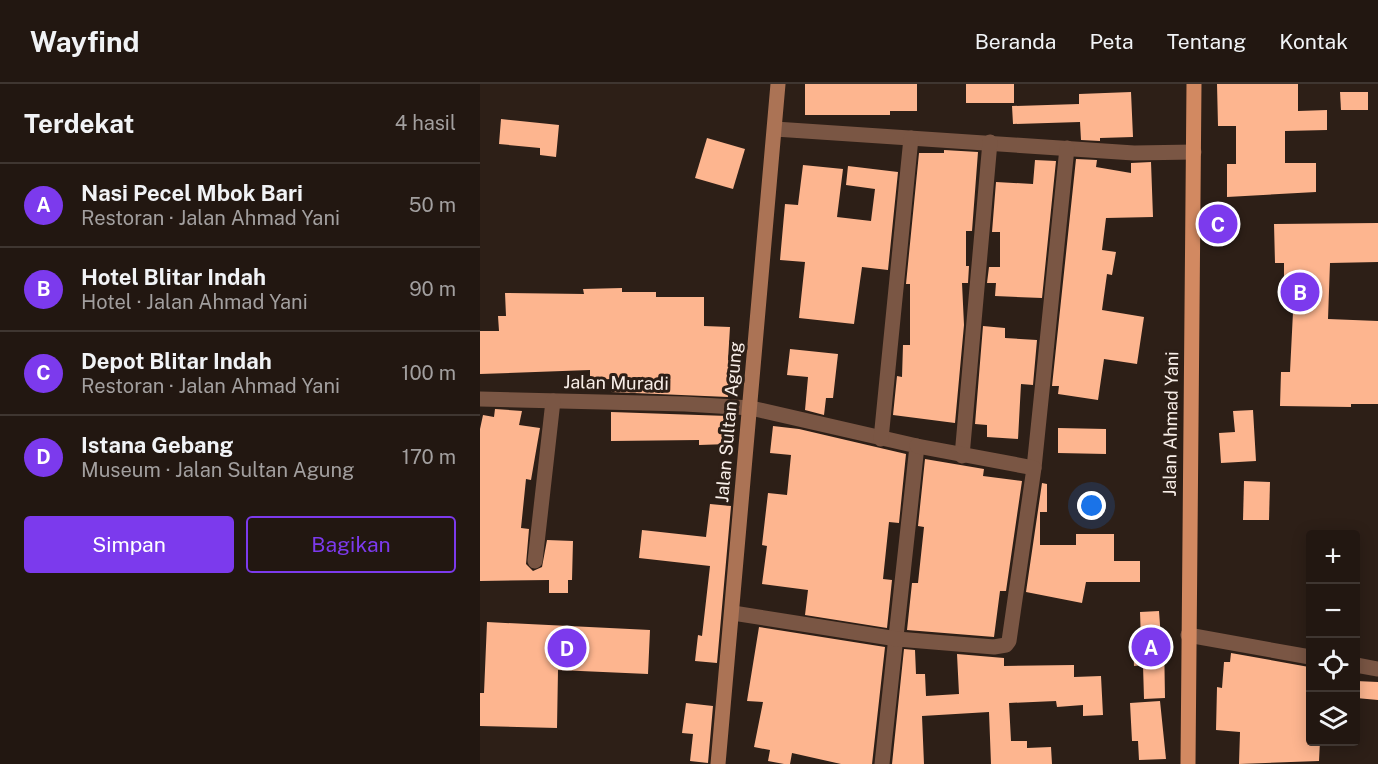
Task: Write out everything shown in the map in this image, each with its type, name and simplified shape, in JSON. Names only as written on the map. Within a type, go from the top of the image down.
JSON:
[{"type":"main road","name":"Jalan Sultan Agung","points":[[718,764],[778,84]]},
{"type":"main road","name":"Jalan Ahmad Yani","points":[[1188,764],[1194,84]]},
{"type":"street","points":[[775,129],[1134,153],[1194,152]]},
{"type":"street","points":[[881,439],[911,138]]},
{"type":"street","points":[[962,456],[990,142]]},
{"type":"street","points":[[733,613],[897,639],[994,646],[1006,645],[1009,641],[1034,468],[1067,148]]},
{"type":"street","name":"Jalan Muradi","points":[[480,399],[685,404],[751,408],[881,439],[1034,468]]},
{"type":"street","points":[[535,561],[553,401]]},
{"type":"street","points":[[882,764],[917,446]]},
{"type":"street","points":[[1188,634],[1306,656]]},
{"type":"street","points":[[1360,666],[1378,669]]},
{"type":"building","points":[[805,84],[917,84],[917,111],[890,111],[890,115],[805,115]]},
{"type":"building","points":[[966,84],[1014,84],[1014,103],[966,103]]},
{"type":"building","points":[[1217,84],[1298,84],[1298,111],[1327,110],[1327,130],[1285,131],[1285,163],[1316,163],[1316,192],[1227,197],[1227,164],[1236,164],[1236,126],[1218,126]]},
{"type":"building","points":[[1131,92],[1133,137],[1100,138],[1100,141],[1081,140],[1080,122],[1013,124],[1012,106],[1079,104],[1079,94]]},
{"type":"building","points":[[1340,92],[1368,92],[1368,110],[1341,110]]},
{"type":"building","points":[[501,119],[559,125],[556,157],[540,155],[540,148],[499,144]]},
{"type":"building","points":[[707,138],[745,149],[733,189],[695,178]]},
{"type":"building","points":[[944,150],[978,152],[972,231],[966,231],[966,266],[969,266],[968,283],[962,283],[964,325],[955,423],[893,415],[897,376],[902,377],[903,345],[910,345],[910,284],[906,284],[919,153],[944,153]]},
{"type":"building","points":[[1076,159],[1097,160],[1096,167],[1131,173],[1131,163],[1151,162],[1153,217],[1106,218],[1102,250],[1116,252],[1112,275],[1107,274],[1102,310],[1144,317],[1137,364],[1104,359],[1098,400],[1058,394],[1059,386],[1052,386]]},
{"type":"building","points":[[1035,160],[1056,161],[1042,298],[995,296],[996,283],[987,283],[989,267],[1000,267],[1000,232],[992,232],[996,182],[1033,184]]},
{"type":"building","points":[[803,165],[843,169],[837,217],[871,221],[875,189],[846,185],[848,166],[898,172],[888,270],[862,267],[854,324],[799,318],[805,262],[780,260],[785,204],[798,205]]},
{"type":"building","points":[[1378,223],[1378,262],[1330,263],[1328,319],[1378,321],[1378,404],[1351,404],[1351,407],[1280,406],[1281,372],[1290,372],[1294,292],[1284,292],[1284,263],[1275,263],[1274,224]]},
{"type":"building","points":[[622,288],[622,292],[656,292],[656,297],[704,297],[704,326],[730,327],[728,360],[734,361],[733,394],[728,394],[728,397],[611,392],[611,379],[590,380],[590,370],[480,374],[480,331],[499,331],[498,316],[506,316],[505,293],[584,294],[583,289]]},
{"type":"building","points":[[983,326],[1005,328],[1005,338],[1037,340],[1033,385],[1021,384],[1018,439],[987,437],[987,425],[975,424]]},
{"type":"building","points":[[790,349],[838,354],[833,398],[826,398],[824,415],[805,410],[808,377],[787,375]]},
{"type":"building","points":[[495,409],[522,411],[519,425],[540,428],[531,480],[526,479],[521,528],[529,529],[526,564],[533,571],[542,567],[547,540],[573,541],[572,580],[568,580],[568,593],[549,593],[549,580],[480,581],[480,429],[483,415],[494,417]]},
{"type":"building","points":[[1253,410],[1256,461],[1221,463],[1219,433],[1235,432],[1233,411]]},
{"type":"building","points":[[611,412],[728,416],[729,444],[699,445],[699,440],[611,441]]},
{"type":"building","points":[[773,426],[799,429],[906,454],[899,523],[889,522],[883,579],[892,580],[887,628],[805,615],[808,590],[762,584],[767,546],[762,545],[768,493],[787,495],[791,455],[770,453]]},
{"type":"building","points":[[1058,428],[1106,429],[1106,454],[1058,453]]},
{"type":"building","points":[[925,459],[984,469],[983,476],[1022,481],[1006,591],[1000,591],[994,637],[907,630],[912,583],[918,583],[924,527],[918,526]]},
{"type":"building","points":[[1244,481],[1270,482],[1269,520],[1243,520]]},
{"type":"building","points":[[1042,483],[1047,484],[1047,512],[1040,512],[1040,545],[1076,545],[1076,534],[1114,534],[1114,561],[1140,561],[1140,582],[1086,582],[1082,603],[1026,592]]},
{"type":"building","points":[[710,504],[731,506],[717,663],[695,661],[698,635],[702,636],[710,566],[639,558],[642,530],[706,537]]},
{"type":"building","points":[[1159,611],[1161,639],[1164,639],[1165,698],[1144,699],[1143,665],[1134,666],[1133,641],[1141,640],[1140,612]]},
{"type":"building","points":[[487,622],[650,630],[648,674],[558,670],[557,728],[480,726],[480,693],[484,693]]},
{"type":"building","points":[[759,627],[885,647],[872,764],[841,764],[792,753],[790,764],[784,764],[768,761],[770,750],[754,747],[763,702],[747,701]]},
{"type":"building","points":[[904,649],[915,650],[916,674],[925,674],[926,696],[959,694],[957,654],[1004,658],[1004,666],[1074,665],[1074,677],[1101,676],[1103,715],[1083,716],[1083,705],[1057,707],[1056,701],[1009,703],[1011,741],[1027,741],[1027,748],[1051,747],[1052,764],[991,764],[989,712],[922,716],[924,764],[892,764]]},
{"type":"building","points":[[1231,653],[1306,666],[1306,746],[1320,746],[1319,761],[1239,764],[1240,732],[1216,730],[1217,687],[1222,688],[1224,662],[1230,662]]},
{"type":"building","points":[[1360,681],[1378,682],[1378,700],[1360,698]]},
{"type":"building","points":[[1160,701],[1166,759],[1139,760],[1138,741],[1132,741],[1130,703]]},
{"type":"building","points":[[686,703],[713,706],[708,763],[690,761],[693,734],[682,733]]},
{"type":"place","name":"Depot Blitar Indah","points":[[1218,224]]},
{"type":"place","name":"Hotel Blitar Indah","points":[[1300,292]]},
{"type":"place","name":"Nasi Pecel Mbok Bari","points":[[1151,647]]},
{"type":"place","name":"Istana Gebang","points":[[567,648]]}]
